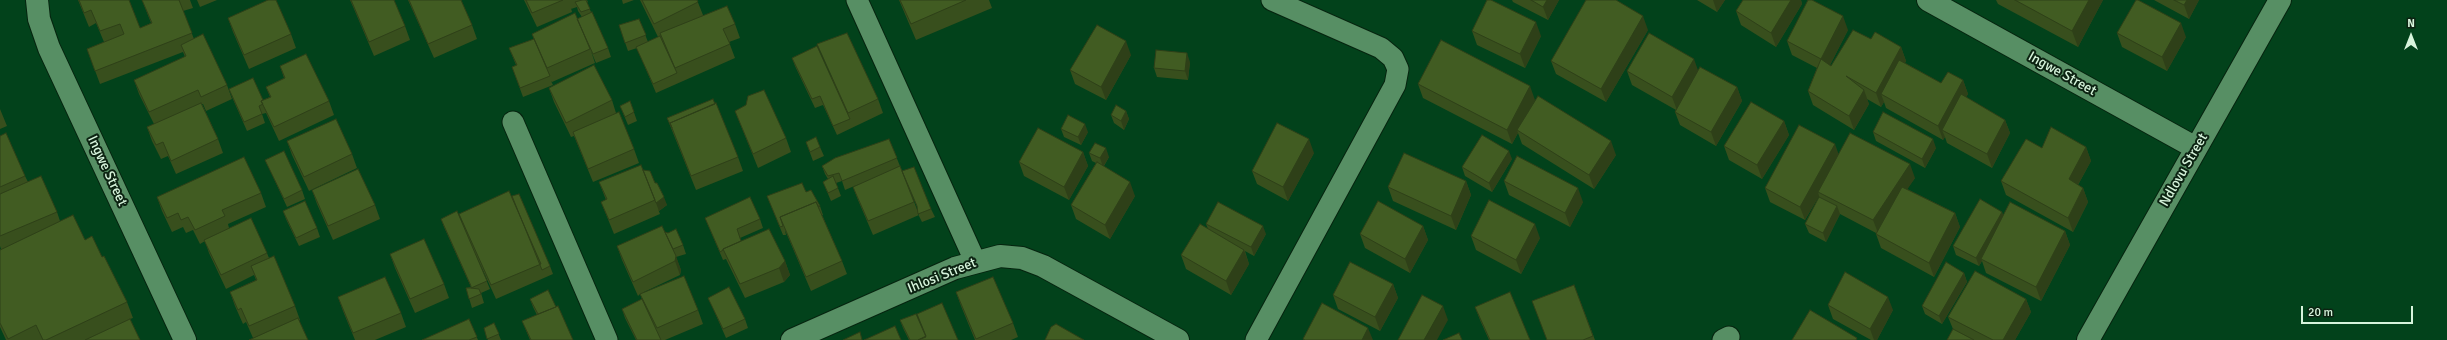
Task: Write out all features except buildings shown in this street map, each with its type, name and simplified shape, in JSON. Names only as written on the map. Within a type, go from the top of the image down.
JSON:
[{"type":"street","name":"Ingwe Street","points":[[37,0],[39,19],[49,48],[185,340]]},
{"type":"street","name":"Ingwe Street","points":[[1928,0],[1952,6],[2196,148]]},
{"type":"street","name":"Ndlovu Street","points":[[2088,340],[2280,0]]},
{"type":"street","name":"Ihlosi Street","points":[[792,340],[974,261],[1000,256],[1022,258],[1044,266],[1178,340]]},
{"type":"lane","points":[[857,0],[974,261]]},
{"type":"lane","points":[[1256,340],[1395,85],[1398,69],[1393,58],[1381,48],[1272,0]]},
{"type":"lane","points":[[513,122],[607,340]]}]
